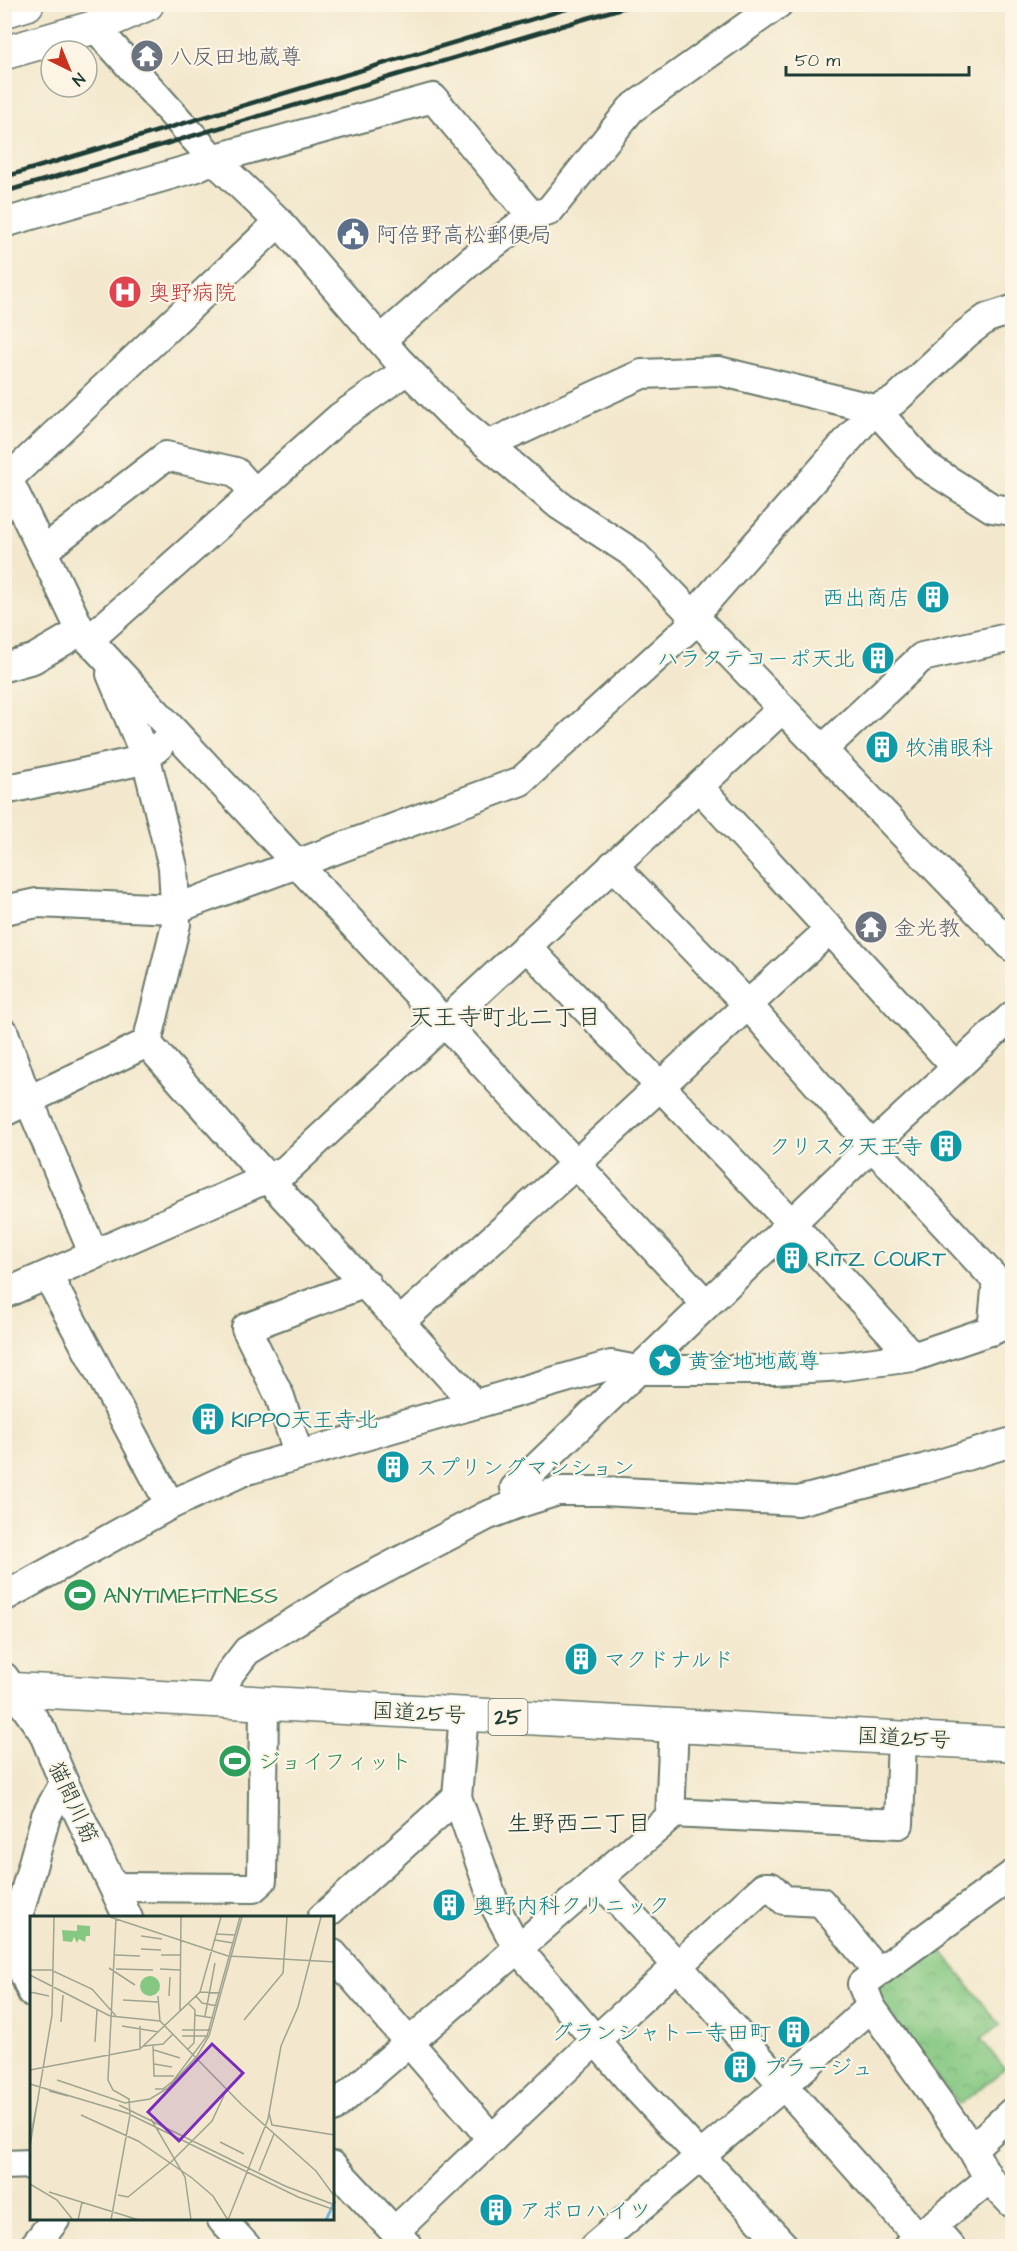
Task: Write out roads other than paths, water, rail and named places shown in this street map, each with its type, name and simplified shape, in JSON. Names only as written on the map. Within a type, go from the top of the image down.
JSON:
[{"type":"highway","points":[[4,11],[27,4]]},
{"type":"highway","points":[[4,53],[95,27],[147,4]]},
{"type":"highway","name":"国道25号","points":[[8,1685],[264,1704],[1012,1744]]},
{"type":"street","points":[[381,340],[472,260],[532,216],[549,211],[631,109],[778,4]]},
{"type":"street","points":[[95,27],[213,159],[279,222],[407,369],[459,422],[559,505],[634,554],[1012,947]]},
{"type":"street","points":[[4,223],[194,168],[213,159],[433,98],[532,216]]},
{"type":"street","points":[[147,1043],[176,924],[173,867],[146,758],[91,642],[6,479],[279,222]]},
{"type":"street","points":[[4,910],[37,903],[175,909],[521,781],[697,620],[700,607],[875,409],[894,402],[967,333],[987,318],[1012,310]]},
{"type":"street","points":[[4,667],[91,642],[340,417],[407,369]]},
{"type":"street","points":[[488,446],[642,374],[720,371],[875,409],[926,466],[992,508],[1012,511]]},
{"type":"street","points":[[43,551],[166,456],[236,472],[255,493]]},
{"type":"street","points":[[822,750],[922,657],[1012,637]]},
{"type":"street","points":[[91,642],[706,1304]]},
{"type":"street","points":[[4,1294],[286,1170],[782,709]]},
{"type":"street","points":[[4,790],[146,758],[174,733]]},
{"type":"street","points":[[699,787],[956,1067]]},
{"type":"street","points":[[4,1597],[170,1505],[244,1471],[611,1365],[637,1370],[775,1370],[844,1366],[912,1356],[1002,1327],[998,1281],[872,1146],[748,1005],[613,865]]},
{"type":"street","points":[[400,1322],[576,1164],[830,929]]},
{"type":"street","points":[[526,946],[791,1222],[912,1356]]},
{"type":"street","points":[[520,1503],[515,1488],[791,1222],[1012,1016]]},
{"type":"street","points":[[4,1033],[17,1106],[94,1255]]},
{"type":"street","points":[[17,1106],[147,1043]]},
{"type":"street","points":[[147,1043],[268,1179],[465,1393],[468,1406]]},
{"type":"street","points":[[48,1276],[170,1505]]},
{"type":"street","points":[[298,1454],[280,1397],[246,1329],[366,1283]]},
{"type":"street","points":[[217,1701],[230,1674],[247,1651],[356,1584],[486,1516],[520,1503],[558,1491],[798,1501],[923,1469],[1012,1443]]},
{"type":"street","name":"猫間川筋","points":[[8,1685],[43,1732],[64,1783],[127,1916]]},
{"type":"street","points":[[114,1887],[253,1888],[262,1880],[264,1704]]},
{"type":"street","points":[[464,1714],[457,1797],[496,1908],[518,1949],[632,2083],[784,2247]]},
{"type":"street","points":[[334,2107],[670,1816],[674,1725]]},
{"type":"street","points":[[671,1814],[899,1824],[902,1737]]},
{"type":"street","points":[[30,1988],[20,1964],[12,1912],[46,1816],[64,1783]]},
{"type":"street","points":[[324,1916],[457,1797]]},
{"type":"street","points":[[1012,1875],[862,1984],[871,2007],[972,2149],[989,2179],[1012,2203]]},
{"type":"street","points":[[598,1879],[783,2086],[927,2239],[989,2179]]},
{"type":"street","points":[[334,2167],[401,2239],[492,2139],[596,2040],[764,1887],[771,1887],[784,1900],[821,1902],[878,1972]]},
{"type":"street","points":[[334,1955],[492,2139]]},
{"type":"street","points":[[598,2246],[871,2007]]},
{"type":"street","points":[[972,2149],[1012,2112]]},
{"type":"street","points":[[4,2165],[30,2164]]},
{"type":"street","points":[[34,2247],[54,2221]]},
{"type":"street","points":[[223,2221],[246,2247]]},
{"type":"railway","points":[[4,177],[583,4]]},
{"type":"railway","points":[[4,192],[635,4]]},
{"type":"place","name":"八反田地蔵尊","points":[[147,56]]},
{"type":"place","name":"阿倍野高松郵便局","points":[[353,234]]},
{"type":"place","name":"奥野病院","points":[[125,292]]},
{"type":"place","name":"西出商店","points":[[933,597]]},
{"type":"place","name":"ハラタテコーポ天北","points":[[878,658]]},
{"type":"place","name":"牧浦眼科","points":[[882,747]]},
{"type":"place","name":"金光教","points":[[871,927]]},
{"type":"place","name":"クリスタ天王寺","points":[[946,1146]]},
{"type":"place","name":"RITZ COURT","points":[[792,1258]]},
{"type":"place","name":"黄金地地蔵尊","points":[[665,1360]]},
{"type":"place","name":"KIPPO天王寺北","points":[[208,1419]]},
{"type":"place","name":"スプリングマンション","points":[[393,1467]]},
{"type":"place","name":"ANYTIMEFITNESS","points":[[80,1595]]},
{"type":"place","name":"マクドナルド","points":[[581,1659]]},
{"type":"place","name":"ジョイフィット","points":[[235,1761]]},
{"type":"place","name":"奥野内科クリニック","points":[[449,1905]]},
{"type":"place","name":"グランシャトー寺田町","points":[[794,2032]]},
{"type":"place","name":"プラージュ","points":[[740,2067]]},
{"type":"place","name":"アポロハイツ","points":[[496,2210]]},
{"type":"district","name":"天王寺町北二丁目","points":[[505,1017]]},
{"type":"district","name":"生野西二丁目","points":[[579,1823]]}]
